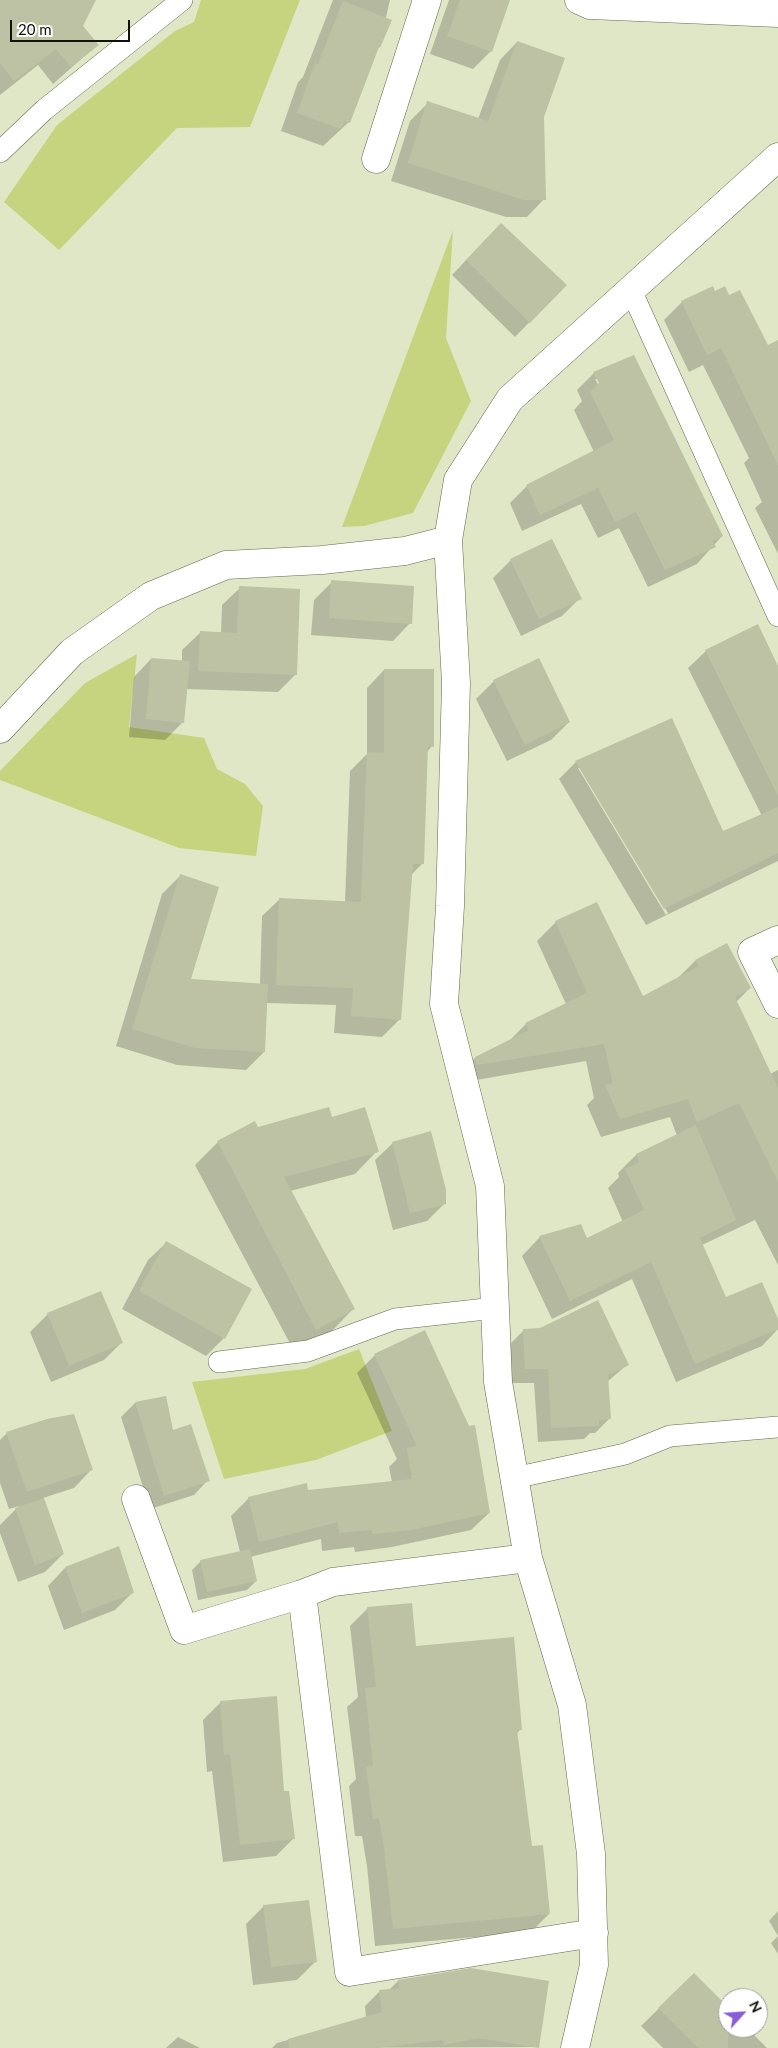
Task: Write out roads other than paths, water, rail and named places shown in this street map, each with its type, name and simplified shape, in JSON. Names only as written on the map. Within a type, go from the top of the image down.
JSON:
[{"type":"street","points":[[376,159],[427,0]]},
{"type":"street","points":[[579,0],[590,5],[778,13]]},
{"type":"street","points":[[575,2048],[594,1965],[591,1854],[572,1705],[528,1558],[498,1382],[490,1186],[444,1004],[450,906],[456,683],[448,540],[458,480],[510,399],[778,157]]},
{"type":"street","points":[[0,729],[72,652],[159,593],[226,565],[331,559],[405,550],[448,540]]},
{"type":"street","points":[[778,940],[752,952],[778,1004]]},
{"type":"street","points":[[136,1499],[184,1630],[302,1594],[333,1582],[528,1558]]},
{"type":"street","points":[[302,1594],[349,1972],[594,1933]]},
{"type":"lane","points":[[0,152],[44,110],[182,0]]},
{"type":"lane","points":[[631,290],[778,616]]},
{"type":"lane","points":[[220,1362],[308,1351],[395,1320],[495,1308]]},
{"type":"lane","points":[[514,1478],[625,1454],[670,1436],[778,1427]]}]
